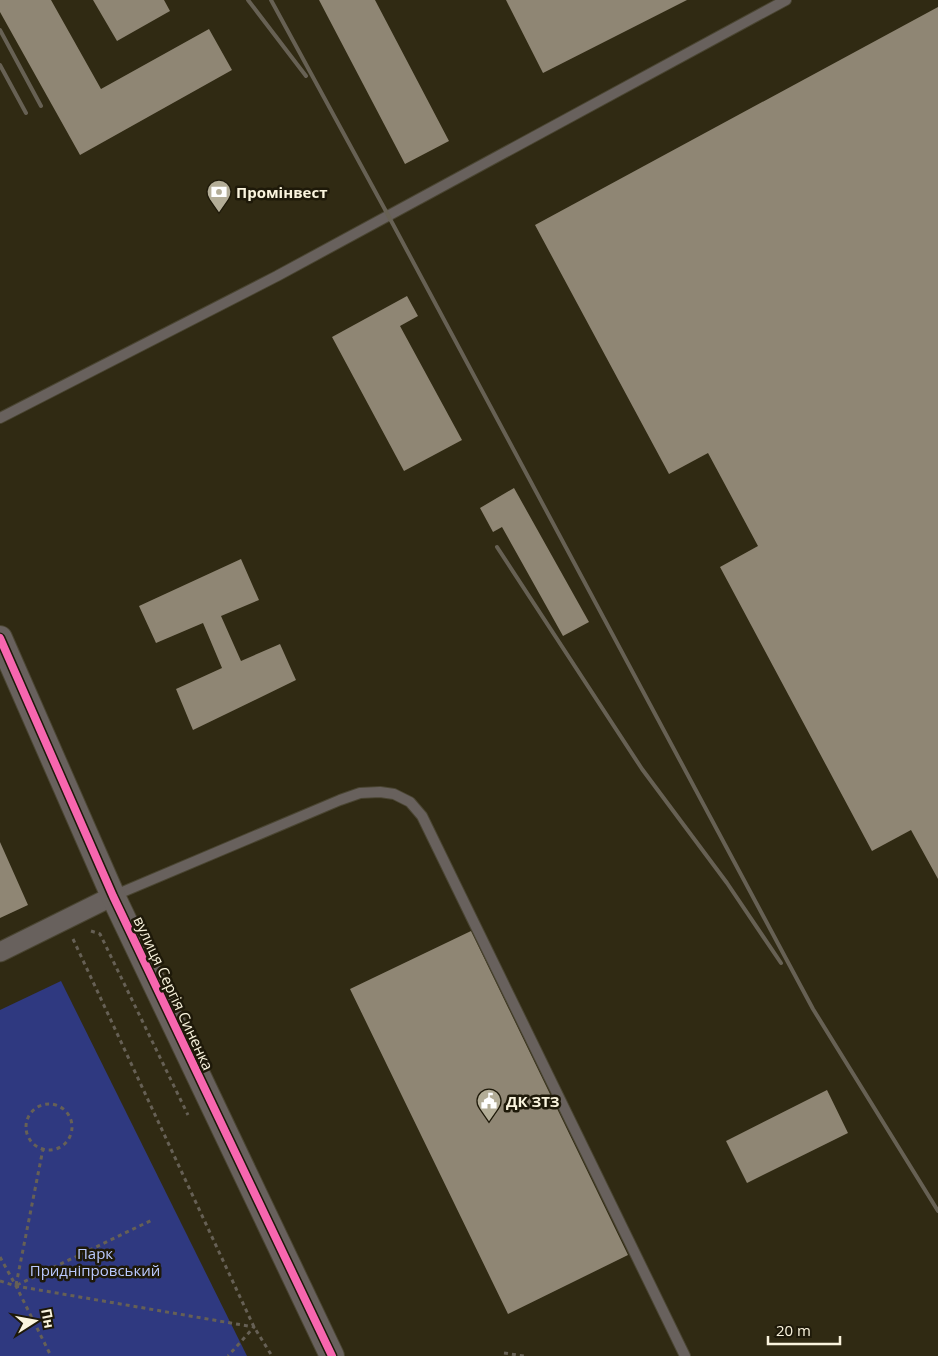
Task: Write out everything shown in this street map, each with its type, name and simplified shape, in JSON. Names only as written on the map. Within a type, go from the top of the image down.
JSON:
[{"type":"street","name":"вулиця Сергія Синенка","points":[[0,638],[113,896],[332,1356]]},
{"type":"street","points":[[0,952],[113,896]]},
{"type":"lane","points":[[0,418],[277,276],[786,0]]},
{"type":"lane","points":[[113,896],[360,793],[380,792],[394,794],[410,802],[422,816],[685,1356]]},
{"type":"path","points":[[64,921],[100,934],[192,1122]]},
{"type":"path","points":[[64,921],[254,1327],[272,1356]]},
{"type":"path","points":[[52,1104],[66,1112],[70,1118],[71,1132],[68,1140],[62,1145],[53,1149],[43,1149],[34,1145],[28,1137],[26,1127],[28,1118],[34,1110],[42,1105],[52,1104]]},
{"type":"path","points":[[16,1286],[43,1149]]},
{"type":"path","points":[[16,1286],[152,1220]]},
{"type":"path","points":[[0,1257],[51,1356]]},
{"type":"path","points":[[0,1281],[16,1286],[254,1327]]},
{"type":"path","points":[[228,1356],[254,1327]]},
{"type":"path","points":[[504,1353],[524,1356]]},
{"type":"green space","name":"Парк Придніпровський","points":[[61,981],[247,1356],[0,1356],[0,1010]]},
{"type":"building","points":[[0,0],[51,0],[101,89],[209,29],[232,70],[80,155],[0,12]]},
{"type":"building","points":[[93,0],[164,0],[170,11],[117,41]]},
{"type":"building","points":[[319,0],[375,0],[449,141],[405,164]]},
{"type":"building","points":[[506,0],[687,0],[543,73]]},
{"type":"building","points":[[938,7],[938,879],[911,830],[872,851],[720,567],[758,546],[708,453],[669,474],[535,225]]},
{"type":"building","points":[[407,296],[418,316],[400,326],[462,440],[404,471],[332,337]]},
{"type":"building","points":[[514,488],[589,622],[563,636],[502,527],[493,532],[480,508]]},
{"type":"building","points":[[241,559],[259,600],[221,616],[241,661],[280,644],[296,680],[193,730],[176,689],[222,668],[203,623],[156,643],[139,606]]},
{"type":"building","points":[[0,842],[28,905],[0,918]]},
{"type":"building","name":"ДК ЗТЗ","points":[[471,931],[628,1255],[508,1314],[350,989]]},
{"type":"building","points":[[827,1090],[848,1133],[747,1183],[726,1141]]},
{"type":"railway","points":[[248,0],[306,76]]},
{"type":"railway","points":[[271,0],[813,1009],[938,1211]]},
{"type":"railway","points":[[0,30],[41,106]]},
{"type":"railway","points":[[0,65],[26,113]]},
{"type":"railway","points":[[497,547],[642,769],[727,883],[781,963]]},
{"type":"cycle path","points":[[0,638],[113,896],[332,1356]]},
{"type":"place","name":"Промінвест","points":[[219,213]]},
{"type":"place","name":"ДК ЗТЗ","points":[[489,1122]]}]
